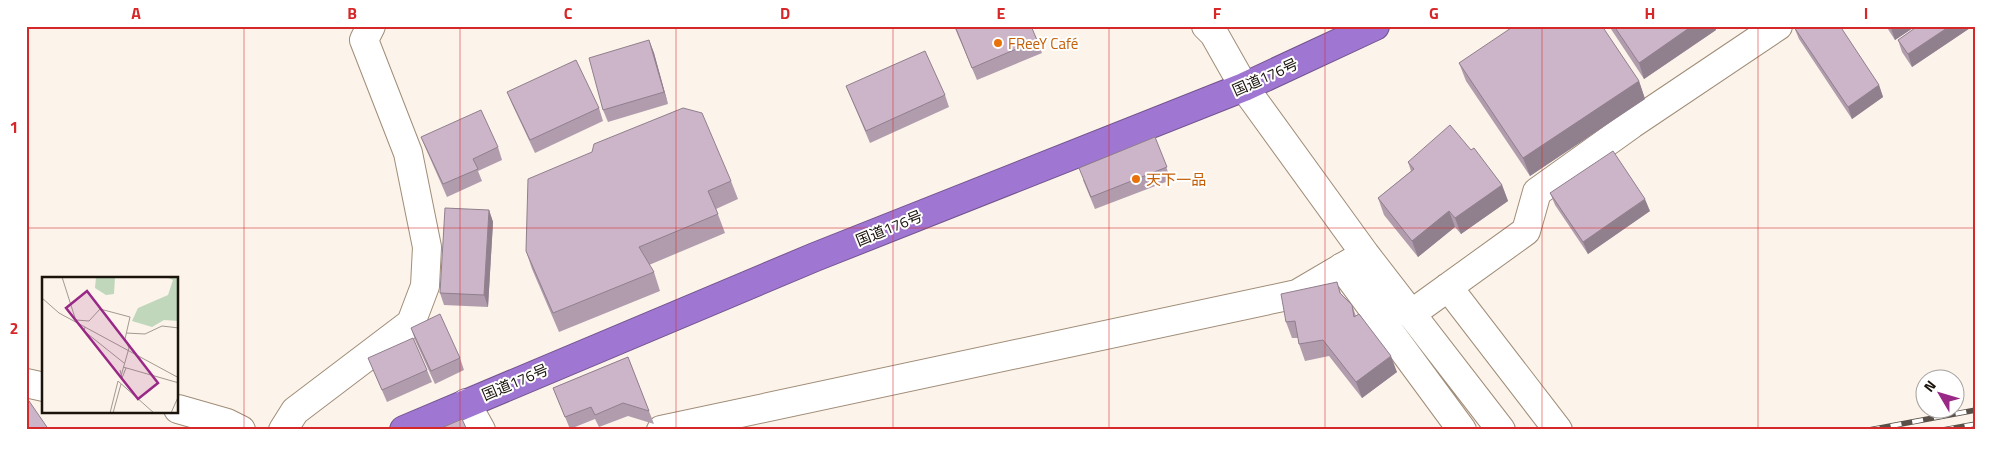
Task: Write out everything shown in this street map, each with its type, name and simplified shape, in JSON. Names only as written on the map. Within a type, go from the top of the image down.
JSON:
[{"type":"highway","name":"国道176号","points":[[404,430],[466,402],[815,257],[1244,87],[1375,26]]},
{"type":"street","points":[[283,430],[295,411],[411,323],[425,286],[428,247],[408,153],[364,40],[371,26]]},
{"type":"street","points":[[1206,26],[1214,34],[1244,87],[1365,254],[1501,430]]},
{"type":"street","points":[[1411,314],[1526,231],[1537,192],[1632,124],[1778,26]]},
{"type":"street","points":[[661,430],[1297,294],[1365,254]]},
{"type":"street","points":[[1342,267],[1462,430]]},
{"type":"street","points":[[1448,286],[1558,430]]},
{"type":"street","points":[[26,383],[42,387]]},
{"type":"street","points":[[466,402],[481,430]]},
{"type":"street","points":[[179,409],[227,423],[240,430]]},
{"type":"building","points":[[955,26],[1031,26],[1037,40],[972,68]]},
{"type":"building","points":[[1514,26],[1602,26],[1639,81],[1523,158],[1459,63]]},
{"type":"building","points":[[1614,26],[1692,26],[1639,63]]},
{"type":"building","points":[[1795,26],[1840,26],[1879,85],[1848,107]]},
{"type":"building","points":[[1918,26],[1950,26],[1908,54],[1898,40]]},
{"type":"building","points":[[649,40],[664,92],[603,110],[589,58]]},
{"type":"building","points":[[925,51],[945,95],[866,131],[846,86]]},
{"type":"building","points":[[576,60],[599,108],[530,140],[507,92]]},
{"type":"building","points":[[683,108],[702,113],[731,181],[708,191],[718,214],[639,247],[654,272],[553,313],[526,251],[528,179],[592,152],[594,144]]},
{"type":"building","points":[[481,110],[498,147],[473,159],[478,169],[443,184],[421,137]]},
{"type":"building","points":[[1450,125],[1471,150],[1474,148],[1502,185],[1455,218],[1449,211],[1412,241],[1378,198],[1414,169],[1408,162]]},
{"type":"building","points":[[1155,137],[1167,167],[1091,197],[1079,168]]},
{"type":"building","points":[[1613,151],[1645,199],[1583,242],[1550,193]]},
{"type":"building","points":[[445,208],[489,210],[484,295],[440,293]]},
{"type":"building","points":[[1337,282],[1340,293],[1352,305],[1354,317],[1359,314],[1391,356],[1356,382],[1323,340],[1299,344],[1295,321],[1286,322],[1281,294]]},
{"type":"building","points":[[440,314],[460,358],[431,371],[411,328]]},
{"type":"building","points":[[413,338],[427,370],[382,390],[368,358]]},
{"type":"building","points":[[628,357],[649,411],[623,403],[595,415],[591,407],[565,417],[553,388]]},
{"type":"building","points":[[29,401],[49,430],[26,430],[26,411]]},
{"type":"building","points":[[462,419],[467,430],[437,430]]},
{"type":"railway","points":[[1869,430],[1976,410]]},
{"type":"railway","points":[[1943,430],[1976,424]]},
{"type":"place","name":"FReeY Café","points":[[998,43]]},
{"type":"place","name":"天下一品","points":[[1136,179]]}]
